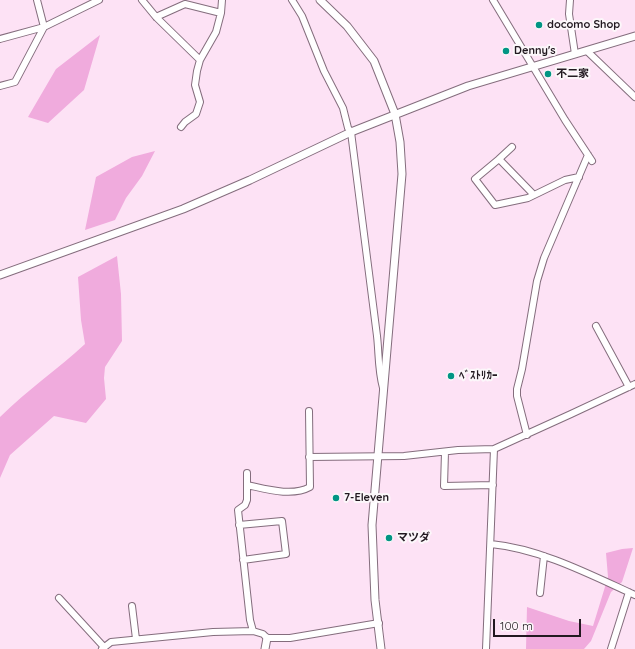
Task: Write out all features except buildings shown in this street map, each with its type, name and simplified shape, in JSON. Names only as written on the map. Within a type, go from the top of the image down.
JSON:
[{"type":"street","points":[[0,86],[15,82],[44,27],[37,0]]},
{"type":"street","points":[[0,39],[44,27],[99,0]]},
{"type":"street","points":[[142,0],[156,17],[200,60]]},
{"type":"street","points":[[181,127],[196,114],[200,102],[195,85],[200,60],[216,32],[221,13],[222,0]]},
{"type":"street","points":[[292,0],[302,16],[324,71],[343,108],[348,128],[351,132],[380,376],[383,389]]},
{"type":"street","points":[[320,0],[347,26],[374,61],[395,114],[400,142],[402,174],[372,525],[375,600],[381,649]]},
{"type":"street","points":[[493,0],[590,158],[579,177],[544,258],[537,281],[522,369],[516,389],[527,435]]},
{"type":"street","points":[[570,0],[568,14],[575,54]]},
{"type":"street","points":[[156,17],[185,4],[221,13]]},
{"type":"street","points":[[0,275],[115,235],[196,204],[351,132],[468,86],[635,36]]},
{"type":"street","points":[[587,51],[635,97]]},
{"type":"street","points":[[512,146],[500,159],[475,179],[495,205],[528,198],[565,180],[579,177]]},
{"type":"street","points":[[500,159],[534,195]]},
{"type":"street","points":[[596,326],[629,387]]},
{"type":"street","points":[[310,457],[417,456],[445,452],[494,449],[635,384]]},
{"type":"street","points":[[247,485],[285,492],[305,490],[310,487],[309,411]]},
{"type":"street","points":[[486,649],[494,449]]},
{"type":"street","points":[[445,452],[444,486],[493,485]]},
{"type":"street","points":[[247,473],[247,500],[245,505],[238,510],[250,620],[253,631]]},
{"type":"street","points":[[239,525],[282,521],[286,554],[243,560]]},
{"type":"street","points":[[491,544],[505,545],[544,556],[635,595]]},
{"type":"street","points":[[540,593],[544,556]]},
{"type":"street","points":[[611,649],[629,592]]},
{"type":"street","points":[[59,598],[103,648],[111,642],[213,632],[253,631],[263,634],[267,638],[290,638],[379,623]]},
{"type":"street","points":[[132,606],[136,639]]},
{"type":"street","points":[[265,649],[267,638]]},
{"type":"shaded area","points":[[100,35],[84,90],[48,123],[28,117],[56,69]]},
{"type":"shaded area","points":[[155,151],[142,176],[126,198],[115,220],[85,230],[96,177],[132,157]]},
{"type":"shaded area","points":[[117,256],[121,294],[122,341],[105,367],[104,378],[106,399],[86,423],[54,416],[10,455],[0,478],[0,417],[85,344],[81,320],[78,277]]},
{"type":"shaded area","points":[[633,548],[622,582],[611,592],[591,641],[584,649],[526,649],[527,607],[569,621],[593,626],[608,577],[606,553]]},
{"type":"place","name":"docomo Shop","points":[[539,25]]},
{"type":"place","name":"Denny's","points":[[506,51]]},
{"type":"place","name":"不二家","points":[[548,74]]},
{"type":"place","name":"ﾍﾞｽﾄﾘｶｰ","points":[[451,376]]},
{"type":"place","name":"7-Eleven","points":[[336,498]]},
{"type":"place","name":"マツダ","points":[[389,538]]}]
